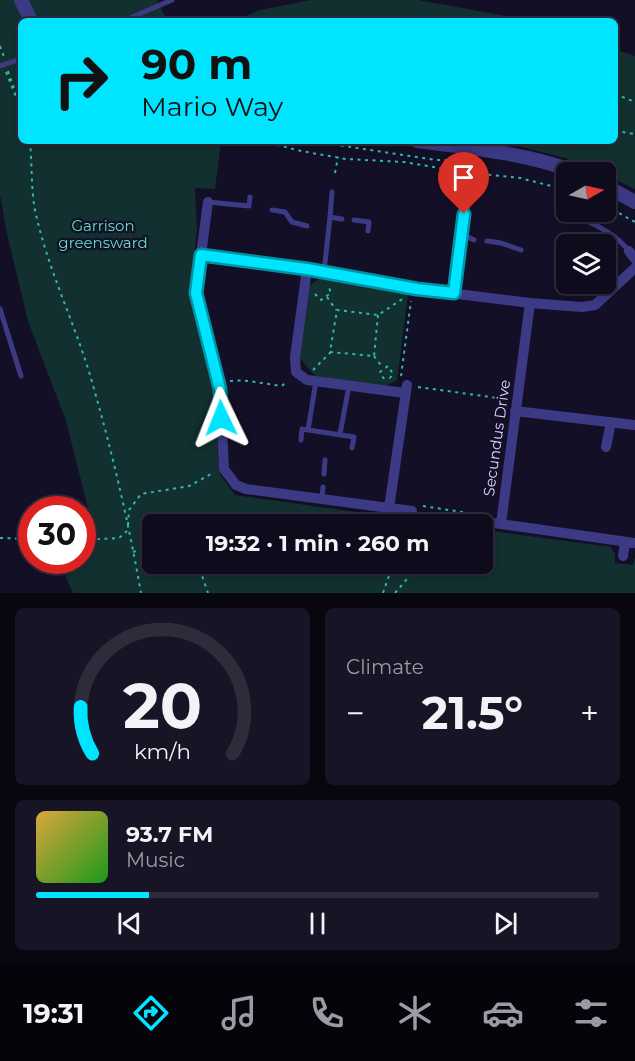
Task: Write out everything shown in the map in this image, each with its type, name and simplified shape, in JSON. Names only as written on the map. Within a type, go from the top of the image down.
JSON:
[{"type":"street","points":[[21,0],[30,18]]},
{"type":"street","points":[[437,144],[473,147],[525,157],[556,166]]},
{"type":"street","points":[[454,293],[473,147]]},
{"type":"street","points":[[616,192],[635,202]]},
{"type":"street","points":[[208,202],[196,293],[218,383],[224,470],[236,485],[246,489],[412,511]]},
{"type":"street","points":[[201,255],[315,270],[412,290],[582,307],[595,305],[635,268]]},
{"type":"street","points":[[315,270],[295,357],[300,374],[307,380],[349,385],[403,383],[389,508]]},
{"type":"street","name":"Secundus Drive","points":[[501,524],[530,303]]},
{"type":"street","points":[[516,406],[634,425]]},
{"type":"street","points":[[606,447],[611,422]]},
{"type":"street","points":[[493,522],[630,542],[623,556]]},
{"type":"lane","points":[[130,18],[172,0]]},
{"type":"lane","points":[[2,66],[18,60]]},
{"type":"lane","points":[[315,270],[329,227],[332,192]]},
{"type":"lane","points":[[208,202],[249,206],[250,197]]},
{"type":"lane","points":[[272,210],[285,212],[292,222],[307,226]]},
{"type":"lane","points":[[330,217],[342,219]]},
{"type":"lane","points":[[354,220],[369,222],[368,231]]},
{"type":"lane","points":[[589,222],[608,231],[632,255]]},
{"type":"lane","points":[[320,226],[329,227]]},
{"type":"lane","points":[[462,234],[474,240]]},
{"type":"lane","points":[[487,241],[521,250]]},
{"type":"lane","points":[[0,309],[21,376]]},
{"type":"lane","points":[[308,430],[316,381]]},
{"type":"lane","points":[[340,434],[349,385]]},
{"type":"lane","points":[[301,440],[302,429],[354,436],[352,448]]},
{"type":"lane","points":[[324,474],[325,460]]},
{"type":"lane","points":[[322,499],[323,487]]},
{"type":"path","points":[[0,46],[18,98]]},
{"type":"path","points":[[2,66],[18,100]]},
{"type":"path","points":[[618,95],[635,102]]},
{"type":"path","points":[[618,131],[635,134]]},
{"type":"path","points":[[30,144],[34,207],[51,270],[84,358],[117,471],[141,593]]},
{"type":"path","points":[[274,144],[363,161],[404,162],[520,178],[556,187]]},
{"type":"path","points":[[331,144],[436,160],[447,160],[451,146]]},
{"type":"path","points":[[335,173],[338,157]]},
{"type":"path","points":[[616,212],[635,222]]},
{"type":"path","points":[[315,270],[314,279],[318,284]]},
{"type":"path","points":[[322,282],[330,288],[331,293],[321,300],[314,294],[314,288],[318,284],[322,282]]},
{"type":"path","points":[[327,297],[337,310],[378,315],[412,290]]},
{"type":"path","points":[[412,290],[403,383],[516,406]]},
{"type":"path","points":[[330,352],[337,310]]},
{"type":"path","points":[[378,315],[374,356],[383,368]]},
{"type":"path","points":[[218,383],[245,379],[255,383],[282,386],[330,352],[374,356]]},
{"type":"path","points":[[388,366],[392,369],[393,374],[390,378],[386,380],[382,377],[380,372],[383,368],[388,366]]},
{"type":"path","points":[[390,378],[394,385]]},
{"type":"path","points":[[96,539],[124,536],[128,530],[129,510],[141,494],[189,486],[217,470],[224,470]]},
{"type":"path","points":[[412,511],[414,506],[418,506],[458,514]]},
{"type":"path","points":[[0,538],[18,539]]},
{"type":"path","points":[[133,552],[142,549]]},
{"type":"path","points":[[201,574],[208,593]]},
{"type":"path","points":[[383,593],[390,574]]},
{"type":"path","points":[[395,593],[411,574]]},
{"type":"green space","name":"Garrison greensward","points":[[0,0],[157,0],[166,18],[18,18],[18,144],[221,144],[215,189],[195,188],[197,228],[191,290],[215,389],[218,460],[221,476],[235,495],[371,514],[142,514],[142,574],[493,574],[493,531],[611,547],[615,554],[615,563],[633,565],[635,557],[635,593],[73,593],[65,574],[96,574],[96,496],[85,496],[66,421],[28,321],[0,195]]},
{"type":"green space","points":[[311,0],[418,0],[517,18],[242,18],[260,10]]},
{"type":"green space","points":[[618,50],[635,56],[635,189],[616,180],[616,162],[575,162],[510,144],[618,144]]},
{"type":"green space","points":[[324,275],[403,285],[408,295],[397,380],[386,386],[316,377],[298,356],[308,287]]},
{"type":"route","points":[[221,418],[220,389],[196,293],[201,255],[307,269],[417,289],[454,293],[464,214]]}]
